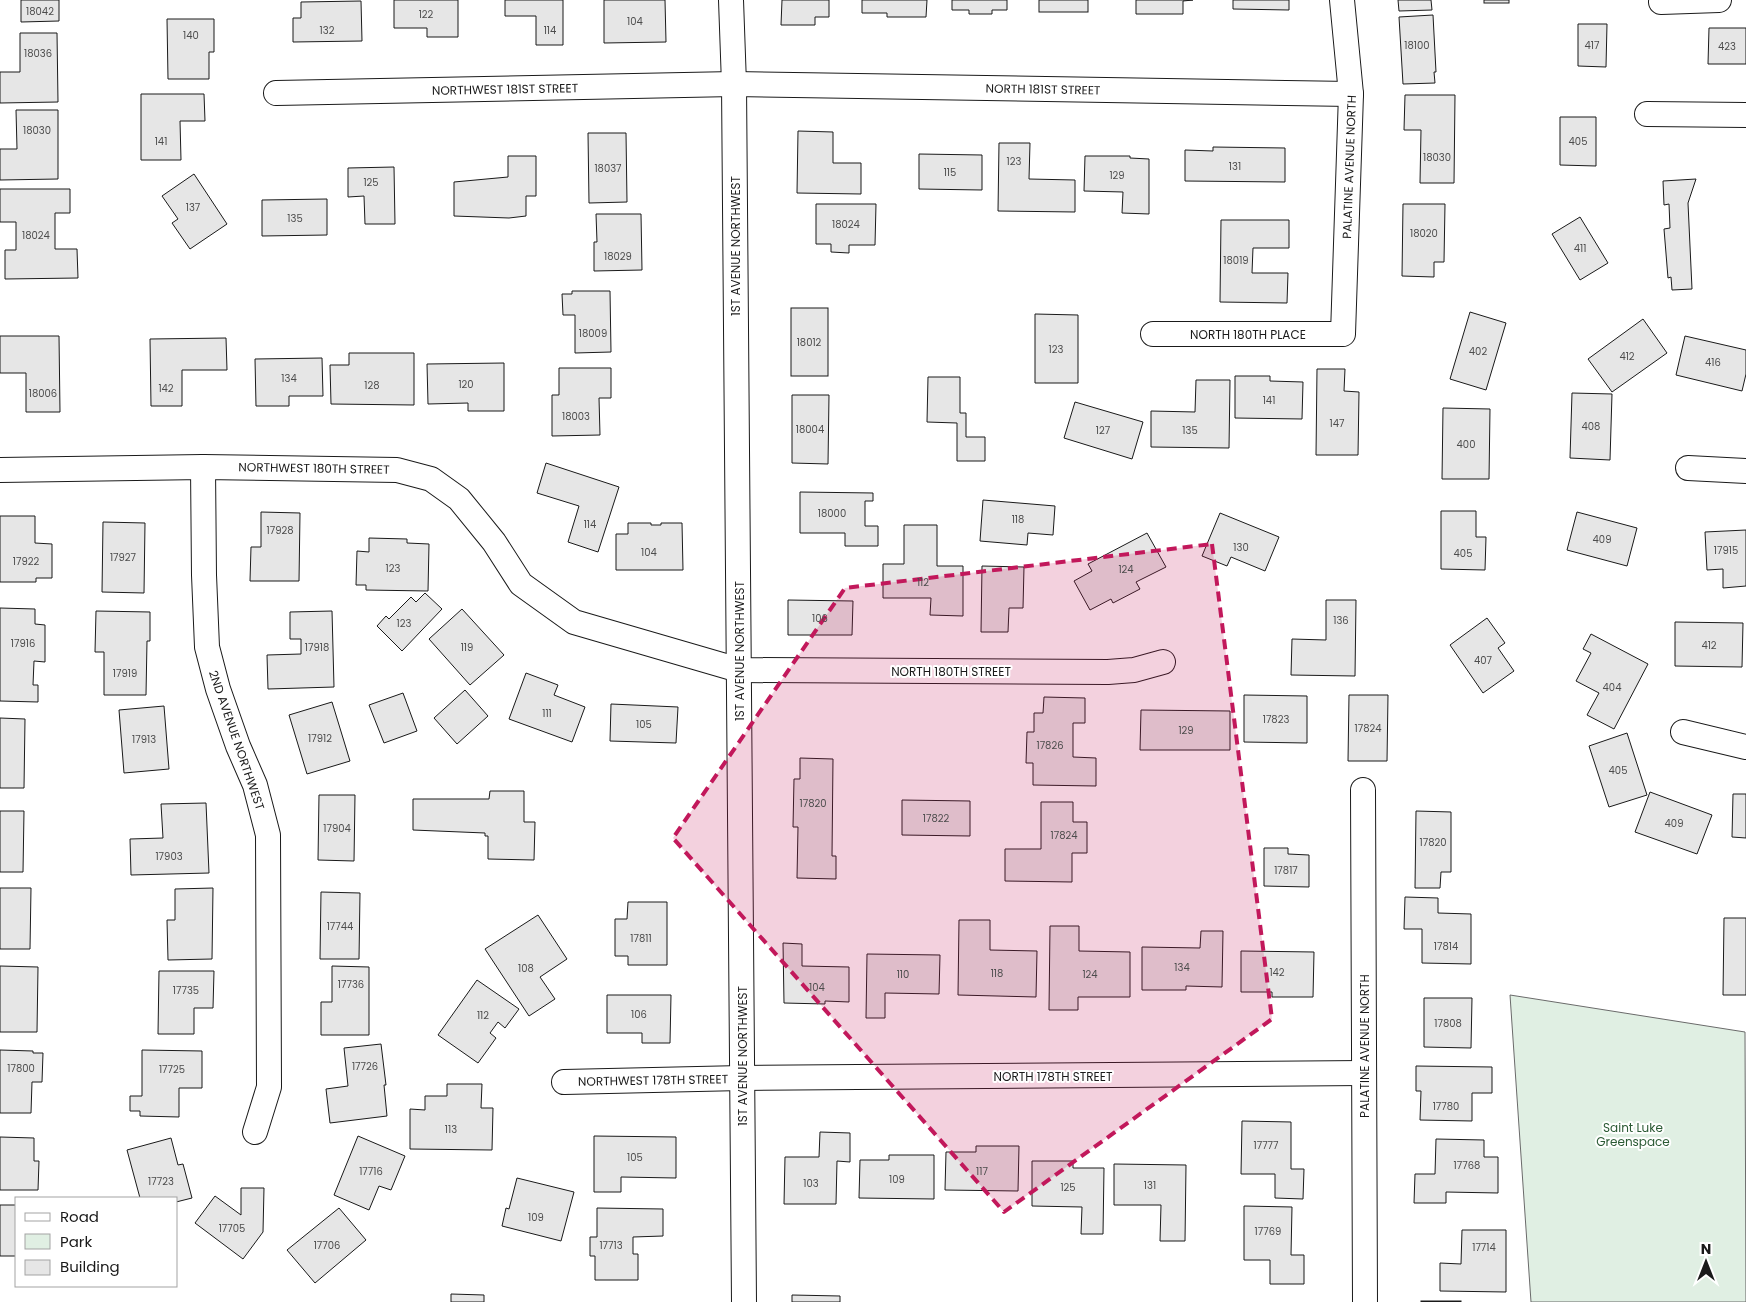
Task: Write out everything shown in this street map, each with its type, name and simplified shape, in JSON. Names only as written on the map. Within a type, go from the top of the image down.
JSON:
[{"type":"street","name":"1ST AVENUE NORTHWEST","points":[[732,0],[744,1302]]},
{"type":"street","name":"PALATINE AVENUE NORTH","points":[[1342,0],[1352,94],[1343,334]]},
{"type":"street","points":[[1661,2],[1719,0]]},
{"type":"street","name":"NORTHWEST 181ST STREET","points":[[276,93],[734,84]]},
{"type":"street","name":"NORTH 181ST STREET","points":[[734,84],[1352,94]]},
{"type":"street","points":[[1647,114],[1746,115]]},
{"type":"street","name":"NORTH 180TH PLACE","points":[[1153,334],[1343,334]]},
{"type":"street","name":"NORTHWEST 180TH STREET","points":[[0,470],[202,467],[397,470],[431,479],[459,499],[479,522],[522,584],[574,622],[739,670]]},
{"type":"street","name":"2ND AVENUE NORTHWEST","points":[[202,467],[207,647],[218,689],[238,746],[255,785],[268,835],[269,1087],[255,1132]]},
{"type":"street","points":[[1688,468],[1746,472]]},
{"type":"street","name":"NORTH 180TH STREET","points":[[739,670],[1108,672],[1134,670],[1163,662]]},
{"type":"street","points":[[1684,732],[1746,747]]},
{"type":"street","name":"PALATINE AVENUE NORTH","points":[[1363,790],[1365,1302]]},
{"type":"street","name":"NORTH 178TH STREET","points":[[742,1078],[1364,1073]]},
{"type":"street","name":"NORTHWEST 178TH STREET","points":[[564,1082],[742,1078]]},
{"type":"highlighted area","points":[[1212,544],[1272,1019],[1004,1212],[673,838],[845,588]]},
{"type":"green space","name":"Saint Luke Greenspace","points":[[1510,995],[1745,1032],[1746,1302],[1531,1302]]},
{"type":"building","points":[[21,0],[59,0],[59,21],[21,22]]},
{"type":"building","points":[[394,0],[458,0],[458,37],[427,37],[427,28],[394,28]]},
{"type":"building","points":[[505,0],[563,0],[563,45],[536,45],[536,16],[505,16]]},
{"type":"building","points":[[604,0],[665,0],[666,42],[604,43]]},
{"type":"building","points":[[782,0],[829,0],[829,17],[815,17],[815,25],[781,25]]},
{"type":"building","points":[[862,0],[927,0],[926,17],[887,17],[887,13],[862,13]]},
{"type":"building","points":[[952,0],[1007,0],[1007,10],[992,10],[992,14],[969,14],[969,10],[952,10]]},
{"type":"building","points":[[1039,0],[1088,0],[1088,12],[1039,12]]},
{"type":"building","points":[[1136,0],[1193,0],[1183,1],[1183,14],[1136,14]]},
{"type":"building","points":[[1233,0],[1289,0],[1289,10],[1233,9]]},
{"type":"building","points":[[1398,0],[1431,0],[1432,10],[1399,11]]},
{"type":"building","points":[[1484,0],[1509,0],[1509,3],[1484,3]]},
{"type":"building","points":[[361,1],[362,41],[293,42],[293,18],[301,18],[301,2]]},
{"type":"building","points":[[1433,15],[1435,83],[1403,84],[1399,17]]},
{"type":"building","points":[[167,19],[214,19],[214,52],[209,52],[209,79],[168,79]]},
{"type":"building","points":[[1578,24],[1607,24],[1606,67],[1578,66]]},
{"type":"building","points":[[1709,28],[1746,28],[1746,64],[1708,64]]},
{"type":"building","points":[[20,33],[57,33],[58,102],[0,103],[0,72],[20,72]]},
{"type":"building","points":[[141,94],[204,94],[205,121],[180,121],[181,160],[141,160]]},
{"type":"building","points":[[1405,95],[1455,95],[1454,183],[1420,183],[1421,130],[1404,130]]},
{"type":"building","points":[[16,110],[58,110],[58,179],[0,180],[0,149],[17,149]]},
{"type":"building","points":[[1560,117],[1596,117],[1596,166],[1560,165]]},
{"type":"building","points":[[798,131],[833,132],[833,163],[861,163],[861,194],[797,193]]},
{"type":"building","points":[[588,133],[626,133],[627,202],[589,203]]},
{"type":"building","points":[[999,143],[1030,143],[1029,179],[1075,180],[1075,212],[998,211]]},
{"type":"building","points":[[1213,147],[1285,148],[1285,182],[1185,181],[1185,150],[1213,151]]},
{"type":"building","points":[[919,154],[982,155],[982,190],[919,189]]},
{"type":"building","points":[[508,156],[536,156],[536,196],[526,196],[526,216],[509,218],[454,216],[454,182],[508,177]]},
{"type":"building","points":[[1085,156],[1130,156],[1130,158],[1149,159],[1149,214],[1122,213],[1123,192],[1084,191]]},
{"type":"building","points":[[394,167],[395,224],[365,224],[364,196],[348,197],[348,168]]},
{"type":"building","points":[[194,174],[227,224],[190,249],[172,223],[178,219],[162,196]]},
{"type":"building","points":[[1696,179],[1688,203],[1692,289],[1672,290],[1671,277],[1668,278],[1664,229],[1670,228],[1669,204],[1664,205],[1663,181]]},
{"type":"building","points":[[0,189],[70,189],[70,213],[55,213],[55,249],[77,249],[78,278],[5,279],[5,250],[16,250],[16,222],[0,222]]},
{"type":"building","points":[[327,199],[327,235],[262,236],[262,200]]},
{"type":"building","points":[[816,204],[876,204],[875,245],[849,245],[849,253],[831,252],[831,244],[816,244]]},
{"type":"building","points":[[1403,204],[1445,204],[1444,262],[1434,262],[1434,277],[1402,276]]},
{"type":"building","points":[[596,214],[641,214],[642,270],[594,271],[594,242],[597,242]]},
{"type":"building","points":[[1580,217],[1608,263],[1580,280],[1552,234]]},
{"type":"building","points":[[1221,220],[1289,220],[1289,248],[1253,248],[1252,273],[1288,273],[1287,303],[1220,302]]},
{"type":"building","points":[[572,291],[610,291],[611,352],[575,353],[575,315],[563,315],[562,294],[572,294]]},
{"type":"building","points":[[791,308],[828,308],[828,376],[791,376]]},
{"type":"building","points":[[1470,312],[1506,323],[1486,390],[1450,379]]},
{"type":"building","points":[[1035,314],[1078,315],[1078,383],[1035,383]]},
{"type":"building","points":[[1643,319],[1667,353],[1612,392],[1588,359]]},
{"type":"building","points":[[0,336],[59,336],[60,412],[26,412],[26,373],[0,373]]},
{"type":"building","points":[[1685,336],[1746,350],[1746,374],[1742,391],[1676,375]]},
{"type":"building","points":[[226,338],[227,370],[182,370],[182,406],[151,406],[150,339]]},
{"type":"building","points":[[349,353],[414,353],[414,405],[331,404],[330,365],[349,365]]},
{"type":"building","points":[[322,358],[323,396],[289,396],[289,406],[256,406],[255,359]]},
{"type":"building","points":[[504,363],[504,411],[468,411],[468,403],[428,404],[427,364]]},
{"type":"building","points":[[559,368],[611,368],[611,398],[599,398],[600,435],[552,436],[552,395],[559,395]]},
{"type":"building","points":[[1317,369],[1345,369],[1344,391],[1359,392],[1358,455],[1316,455]]},
{"type":"building","points":[[1235,376],[1270,376],[1270,381],[1303,382],[1302,419],[1235,418]]},
{"type":"building","points":[[928,377],[960,377],[960,413],[966,413],[966,437],[985,437],[985,461],[957,461],[957,423],[927,422]]},
{"type":"building","points":[[1196,380],[1230,380],[1229,448],[1151,447],[1151,411],[1195,412]]},
{"type":"building","points":[[1572,393],[1612,394],[1610,460],[1570,458]]},
{"type":"building","points":[[792,395],[829,395],[828,464],[792,463]]},
{"type":"building","points":[[1075,402],[1143,422],[1132,459],[1064,438]]},
{"type":"building","points":[[1443,408],[1490,409],[1489,479],[1442,479]]},
{"type":"building","points":[[546,463],[619,487],[598,552],[568,542],[579,506],[537,493]]},
{"type":"building","points":[[800,492],[873,493],[873,501],[865,501],[865,526],[878,526],[878,546],[845,546],[845,533],[800,533]]},
{"type":"building","points":[[983,500],[1055,506],[1053,535],[1028,533],[1027,545],[980,541]]},
{"type":"building","points":[[1441,511],[1476,511],[1476,537],[1486,537],[1485,570],[1441,569]]},
{"type":"building","points":[[261,512],[300,513],[299,581],[250,581],[251,547],[261,547]]},
{"type":"building","points":[[1577,512],[1637,528],[1627,566],[1567,550]]},
{"type":"building","points":[[1220,513],[1279,537],[1265,571],[1231,557],[1227,566],[1202,556]]},
{"type":"building","points":[[0,516],[35,516],[35,543],[52,544],[52,578],[36,578],[36,582],[0,582]]},
{"type":"building","points":[[103,522],[145,523],[144,593],[102,592]]},
{"type":"building","points":[[628,523],[661,525],[661,523],[682,523],[683,570],[616,570],[616,534],[628,534]]},
{"type":"building","points":[[904,525],[937,525],[937,566],[963,566],[963,616],[930,615],[931,598],[883,598],[883,564],[904,564]]},
{"type":"building","points":[[1746,530],[1746,586],[1723,588],[1723,569],[1707,570],[1705,532]]},
{"type":"building","points":[[1147,533],[1166,567],[1136,582],[1140,589],[1113,603],[1111,599],[1090,610],[1074,581],[1092,571],[1088,564]]},
{"type":"building","points":[[369,538],[407,539],[407,543],[429,544],[428,591],[366,590],[366,585],[356,585],[357,551],[369,552]]},
{"type":"building","points":[[982,566],[1024,567],[1023,608],[1009,608],[1008,632],[981,632]]},
{"type":"building","points":[[425,593],[442,609],[402,651],[377,626],[386,616],[389,619],[411,597],[416,602]]},
{"type":"building","points":[[788,600],[853,601],[852,635],[788,635]]},
{"type":"building","points":[[1326,600],[1356,600],[1355,676],[1291,675],[1292,639],[1326,640]]},
{"type":"building","points":[[0,608],[35,609],[35,624],[45,625],[45,662],[34,661],[33,685],[38,685],[38,702],[0,701]]},
{"type":"building","points":[[462,609],[504,655],[470,685],[429,639]]},
{"type":"building","points":[[96,611],[150,612],[150,641],[147,641],[146,695],[104,695],[104,652],[95,652]]},
{"type":"building","points":[[332,611],[334,687],[268,689],[267,655],[301,654],[301,639],[290,639],[290,612]]},
{"type":"building","points":[[1487,618],[1505,643],[1498,648],[1514,671],[1483,693],[1450,645]]},
{"type":"building","points":[[1675,622],[1743,623],[1742,667],[1675,666]]},
{"type":"building","points":[[1591,634],[1648,664],[1614,729],[1587,715],[1599,693],[1576,681],[1591,653],[1583,649]]},
{"type":"building","points":[[526,673],[558,685],[554,695],[585,707],[572,742],[509,719]]},
{"type":"building","points":[[465,690],[488,716],[457,744],[434,718]]},
{"type":"building","points":[[403,693],[417,731],[384,743],[369,705]]},
{"type":"building","points":[[1244,695],[1307,696],[1307,743],[1244,742]]},
{"type":"building","points":[[1349,695],[1388,695],[1387,761],[1348,761]]},
{"type":"building","points":[[1044,697],[1085,698],[1085,723],[1073,723],[1073,757],[1096,758],[1096,786],[1033,785],[1033,763],[1026,763],[1027,732],[1034,732],[1034,713],[1043,713]]},
{"type":"building","points":[[332,702],[350,761],[307,774],[289,715]]},
{"type":"building","points":[[611,704],[678,707],[676,743],[610,741]]},
{"type":"building","points":[[164,706],[169,769],[124,773],[119,710]]},
{"type":"building","points":[[1141,710],[1230,711],[1230,750],[1140,750]]},
{"type":"building","points":[[0,718],[25,719],[24,788],[0,788]]},
{"type":"building","points":[[1627,733],[1647,795],[1609,807],[1589,746]]},
{"type":"building","points":[[800,758],[833,759],[832,856],[836,856],[836,879],[797,878],[798,827],[793,827],[794,779],[800,779]]},
{"type":"building","points":[[490,791],[524,791],[524,822],[535,822],[534,860],[488,859],[488,836],[485,836],[485,833],[413,830],[413,799],[489,799]]},
{"type":"building","points":[[1650,792],[1712,815],[1697,854],[1635,832]]},
{"type":"building","points":[[1733,794],[1746,794],[1746,838],[1732,837]]},
{"type":"building","points":[[319,795],[355,795],[354,861],[318,860]]},
{"type":"building","points":[[902,800],[970,801],[970,836],[902,835]]},
{"type":"building","points":[[1041,802],[1073,802],[1073,822],[1087,822],[1087,853],[1072,853],[1072,882],[1005,881],[1005,849],[1041,849]]},
{"type":"building","points":[[206,803],[209,873],[131,875],[130,839],[163,838],[161,804]]},
{"type":"building","points":[[0,811],[24,811],[23,872],[0,872]]},
{"type":"building","points":[[1416,811],[1451,812],[1451,872],[1441,872],[1440,888],[1415,888]]},
{"type":"building","points":[[1264,848],[1288,848],[1288,854],[1309,855],[1309,887],[1264,886]]},
{"type":"building","points":[[0,888],[31,888],[30,949],[0,949]]},
{"type":"building","points":[[213,888],[212,959],[168,960],[167,920],[175,920],[175,889]]},
{"type":"building","points":[[321,892],[360,893],[359,959],[320,959]]},
{"type":"building","points":[[1405,897],[1438,898],[1438,913],[1471,914],[1471,964],[1422,963],[1422,929],[1404,929]]},
{"type":"building","points":[[628,902],[667,902],[667,965],[628,965],[628,956],[615,956],[615,919],[627,919]]},
{"type":"building","points":[[538,915],[567,959],[540,977],[555,999],[529,1016],[485,949]]},
{"type":"building","points":[[1724,918],[1746,918],[1746,995],[1723,995]]},
{"type":"building","points":[[959,920],[990,920],[990,950],[1037,951],[1036,997],[958,995]]},
{"type":"building","points":[[1050,926],[1079,926],[1079,951],[1130,952],[1130,997],[1078,997],[1078,1010],[1049,1010]]},
{"type":"building","points":[[1201,931],[1223,931],[1222,987],[1186,986],[1186,990],[1142,990],[1142,947],[1200,948]]},
{"type":"building","points":[[783,943],[802,944],[802,966],[849,967],[849,1002],[825,1001],[825,1004],[784,1003]]},
{"type":"building","points":[[1241,951],[1314,952],[1313,997],[1272,997],[1272,992],[1241,992]]},
{"type":"building","points":[[867,954],[940,955],[939,994],[885,993],[885,1018],[866,1018]]},
{"type":"building","points":[[0,966],[38,967],[37,1032],[0,1032]]},
{"type":"building","points":[[332,966],[369,967],[369,1035],[321,1035],[321,1002],[332,1002]]},
{"type":"building","points":[[159,971],[214,971],[213,1008],[194,1008],[194,1034],[158,1034]]},
{"type":"building","points":[[477,980],[519,1009],[505,1028],[498,1022],[490,1033],[496,1038],[478,1063],[438,1035]]},
{"type":"building","points":[[607,995],[671,995],[670,1043],[642,1043],[642,1033],[607,1033]]},
{"type":"building","points":[[1424,998],[1472,998],[1471,1048],[1424,1047]]},
{"type":"building","points":[[381,1044],[386,1085],[384,1085],[387,1116],[330,1123],[326,1089],[348,1086],[344,1048]]},
{"type":"building","points":[[0,1050],[43,1053],[42,1082],[32,1082],[31,1113],[0,1113]]},
{"type":"building","points":[[142,1050],[202,1051],[202,1088],[179,1088],[179,1117],[140,1116],[140,1111],[130,1111],[130,1096],[142,1096]]},
{"type":"building","points":[[1416,1066],[1492,1067],[1492,1093],[1472,1093],[1472,1121],[1420,1120],[1421,1091],[1416,1091]]},
{"type":"building","points":[[447,1084],[482,1084],[481,1108],[493,1108],[492,1150],[410,1149],[410,1109],[425,1110],[425,1096],[447,1096]]},
{"type":"building","points":[[1242,1121],[1291,1122],[1291,1169],[1304,1169],[1303,1199],[1275,1198],[1275,1174],[1241,1174]]},
{"type":"building","points":[[820,1132],[850,1133],[850,1162],[837,1161],[836,1204],[784,1204],[785,1157],[819,1157]]},
{"type":"building","points":[[358,1136],[405,1156],[391,1190],[379,1186],[369,1210],[334,1195]]},
{"type":"building","points":[[594,1136],[676,1137],[676,1178],[621,1177],[621,1192],[594,1192]]},
{"type":"building","points":[[0,1137],[34,1138],[34,1161],[39,1161],[38,1190],[0,1190]]},
{"type":"building","points":[[171,1138],[178,1165],[183,1164],[192,1198],[178,1202],[178,1197],[140,1197],[127,1150]]},
{"type":"building","points":[[1436,1139],[1484,1140],[1484,1157],[1498,1157],[1498,1193],[1446,1192],[1446,1203],[1414,1203],[1415,1174],[1435,1174]]},
{"type":"building","points":[[976,1146],[1019,1146],[1018,1191],[945,1190],[946,1152],[976,1152]]},
{"type":"building","points":[[889,1155],[934,1155],[934,1199],[859,1198],[860,1160],[889,1160]]},
{"type":"building","points":[[1032,1161],[1073,1161],[1073,1168],[1104,1168],[1103,1234],[1081,1234],[1082,1207],[1032,1206]]},
{"type":"building","points":[[1114,1164],[1186,1165],[1185,1241],[1160,1241],[1161,1205],[1114,1205]]},
{"type":"building","points":[[517,1178],[574,1192],[561,1241],[502,1226],[506,1208],[509,1209]]},
{"type":"building","points":[[241,1188],[264,1188],[263,1232],[243,1259],[195,1223],[215,1196],[241,1215]]},
{"type":"building","points":[[0,1205],[15,1205],[15,1256],[0,1256]]},
{"type":"building","points":[[1244,1206],[1292,1207],[1291,1255],[1304,1255],[1304,1284],[1270,1284],[1270,1260],[1244,1260]]},
{"type":"building","points":[[339,1208],[366,1240],[315,1283],[287,1250]]},
{"type":"building","points":[[597,1208],[663,1209],[663,1236],[633,1237],[633,1254],[638,1254],[638,1280],[595,1280],[595,1256],[590,1256],[590,1237],[597,1237]]},
{"type":"building","points":[[1462,1230],[1506,1230],[1506,1292],[1440,1291],[1440,1263],[1461,1264]]},
{"type":"building","points":[[451,1294],[484,1295],[484,1302],[451,1302]]},
{"type":"building","points":[[792,1295],[840,1296],[840,1302],[792,1302]]},
{"type":"building","points":[[1461,1301],[1461,1302],[1421,1302]]}]
